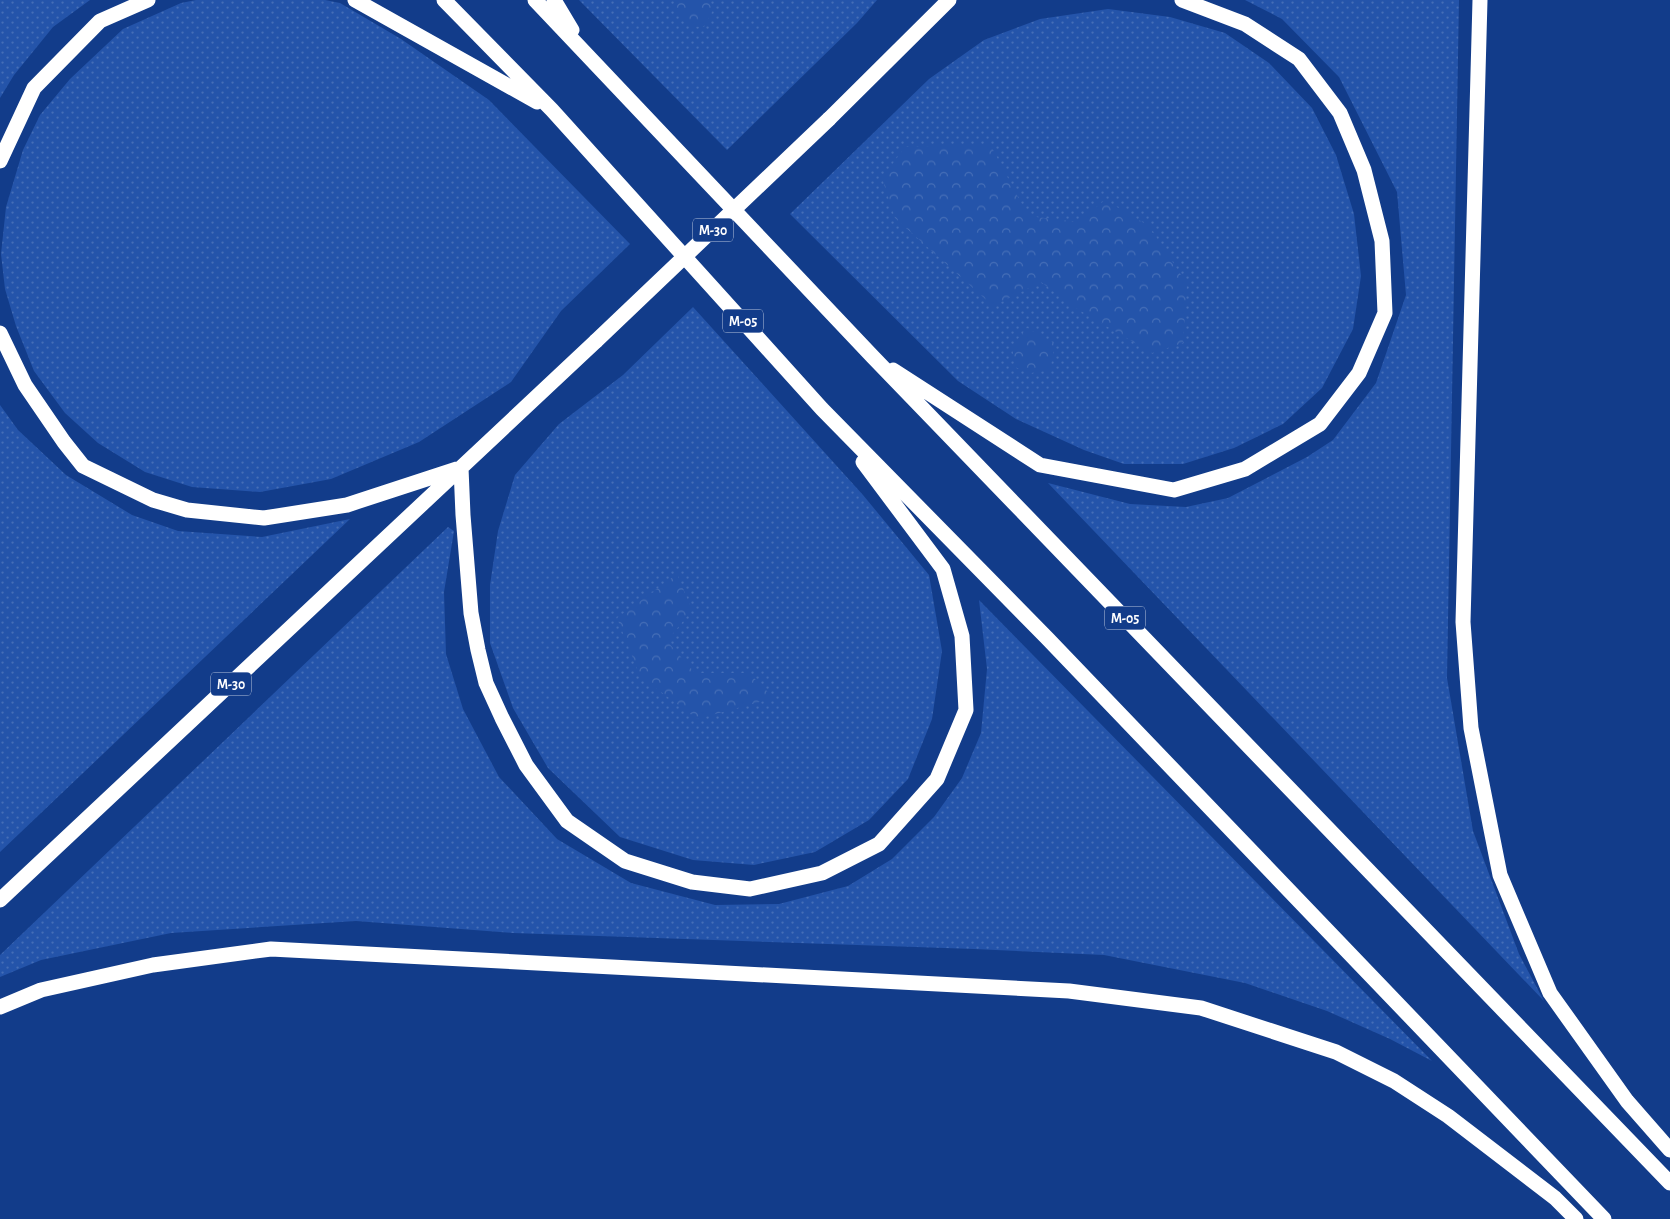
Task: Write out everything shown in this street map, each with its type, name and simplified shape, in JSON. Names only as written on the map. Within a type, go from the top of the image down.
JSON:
[{"type":"highway","points":[[0,162],[34,88],[100,21],[148,0]]},
{"type":"highway","points":[[355,0],[552,110]]},
{"type":"highway","name":"М-05","points":[[444,0],[552,110],[822,409],[1047,638],[1604,1219]]},
{"type":"highway","name":"М-05","points":[[535,0],[872,356],[1670,1183]]},
{"type":"highway","points":[[554,0],[584,50]]},
{"type":"highway","name":"М-30","points":[[0,900],[596,341],[829,119],[949,0]]},
{"type":"highway","points":[[872,356],[1040,464],[1174,490],[1245,469],[1320,424],[1359,373],[1385,313],[1382,241],[1364,170],[1340,113],[1299,59],[1245,24],[1182,0]]},
{"type":"highway","points":[[1480,0],[1463,622],[1471,728],[1500,875],[1550,993],[1627,1101],[1670,1150]]},
{"type":"highway","points":[[0,333],[25,385],[83,466],[153,500],[188,510],[264,518],[347,505],[461,468],[471,613],[478,650],[486,683],[526,765],[567,821],[626,861],[692,882],[750,889],[822,873],[879,844],[937,779],[966,710],[962,636],[943,569],[822,409]]},
{"type":"highway","points":[[0,1007],[41,990],[144,967],[271,949],[1070,991],[1201,1008],[1336,1052],[1394,1081],[1448,1116],[1555,1198],[1576,1219]]},
{"type":"green space","points":[[0,0],[90,0],[53,27],[14,75],[0,98]]},
{"type":"green space","points":[[196,0],[325,0],[340,3],[401,39],[489,100],[630,244],[561,311],[511,382],[419,442],[331,479],[260,492],[192,487],[145,472],[98,443],[65,413],[34,371],[16,326],[5,289],[1,254],[6,207],[23,150],[40,115],[70,79],[123,29],[181,3]]},
{"type":"green space","points":[[579,0],[877,0],[857,23],[727,150]]},
{"type":"green space","points":[[676,0],[708,0],[714,8],[704,27],[688,26],[673,10]]},
{"type":"green space","points":[[1245,0],[1459,0],[1447,678],[1473,831],[1519,954],[1544,1001],[1048,483],[1130,504],[1186,507],[1228,498],[1307,457],[1333,440],[1376,383],[1406,295],[1397,192],[1339,77],[1282,19]]},
{"type":"green space","points":[[1108,9],[1170,17],[1225,33],[1269,63],[1312,108],[1336,155],[1354,214],[1361,276],[1353,329],[1322,388],[1283,424],[1234,448],[1183,464],[1124,464],[1084,450],[1016,419],[958,381],[790,214],[929,79],[984,40],[1040,19]]},
{"type":"green space","points":[[990,144],[1028,216],[1078,222],[1105,200],[1149,226],[1187,284],[1183,343],[1152,353],[1074,307],[1041,282],[993,306],[895,218],[882,178],[905,147]]},
{"type":"green space","points":[[693,307],[863,495],[929,575],[942,651],[932,719],[908,779],[869,820],[815,852],[754,865],[693,860],[620,837],[548,768],[513,708],[490,643],[490,585],[498,531],[515,475],[559,424],[623,375]]},
{"type":"green space","points":[[1027,328],[1055,344],[1050,370],[1031,373],[1015,367],[1012,346]]},
{"type":"green space","points":[[0,405],[18,430],[66,475],[132,515],[178,531],[262,537],[350,519],[0,852]]},
{"type":"green space","points":[[448,527],[454,531],[444,592],[446,654],[463,709],[499,777],[557,839],[631,883],[715,905],[779,904],[848,886],[892,859],[934,817],[962,778],[981,733],[987,669],[979,600],[1432,1061],[1390,1039],[1327,1011],[1245,983],[1104,955],[513,933],[356,921],[171,933],[41,960],[0,977],[0,955]]},
{"type":"green space","points":[[677,574],[692,610],[667,641],[695,673],[749,673],[774,698],[697,719],[640,676],[617,618]]}]
